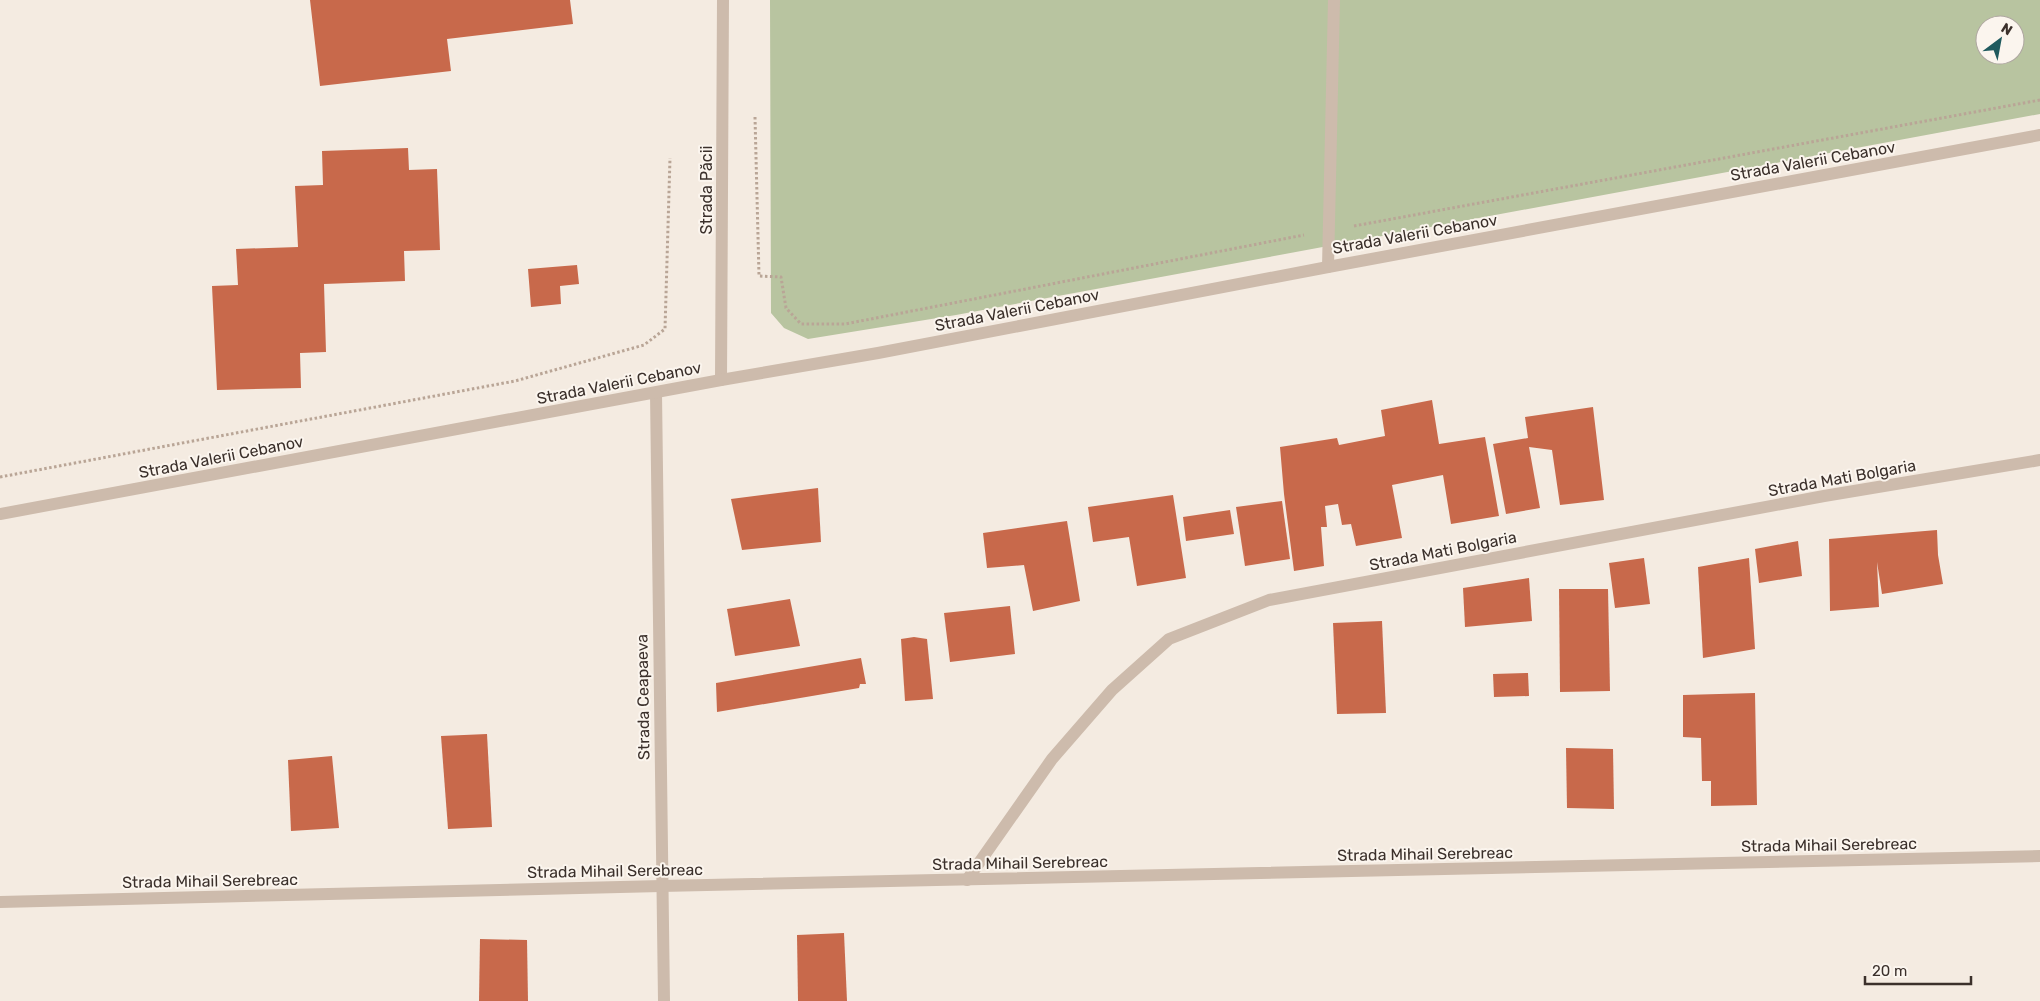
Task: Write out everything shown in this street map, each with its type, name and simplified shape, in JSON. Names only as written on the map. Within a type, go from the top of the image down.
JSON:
[{"type":"street","name":"Strada Păcii","points":[[721,380],[723,0]]},
{"type":"street","points":[[1328,267],[1334,0]]},
{"type":"street","name":"Strada Valerii Cebanov","points":[[0,514],[721,380],[878,353],[1328,267],[2040,135]]},
{"type":"street","name":"Strada Ceapaeva","points":[[656,393],[664,1001]]},
{"type":"street","name":"Strada Mati Bolgaria","points":[[967,880],[1052,758],[1112,690],[1169,639],[1269,600],[1815,498],[2040,460]]},
{"type":"street","name":"Strada Mihail Serebreac","points":[[0,902],[2040,856]]},
{"type":"path","points":[[0,476],[516,381],[644,345],[665,329],[670,158]]},
{"type":"green space","points":[[770,0],[2040,0],[2040,114],[956,315],[808,339],[784,328],[771,313]]},
{"type":"building","points":[[310,0],[570,0],[573,24],[447,39],[451,71],[320,86]]},
{"type":"building","points":[[408,148],[409,170],[437,169],[440,250],[404,251],[405,281],[324,284],[326,352],[300,353],[301,388],[217,390],[212,286],[238,285],[236,249],[298,247],[295,186],[323,185],[322,151]]},
{"type":"building","points":[[577,265],[579,284],[560,286],[561,304],[531,307],[528,269]]},
{"type":"building","points":[[1432,400],[1439,444],[1485,437],[1499,516],[1451,524],[1443,475],[1392,485],[1402,538],[1356,546],[1351,524],[1342,525],[1338,504],[1325,506],[1327,527],[1321,527],[1324,566],[1294,571],[1280,447],[1337,438],[1339,445],[1385,436],[1381,410]]},
{"type":"building","points":[[1593,407],[1604,500],[1560,505],[1552,450],[1529,447],[1540,508],[1506,514],[1493,444],[1528,438],[1525,417]]},
{"type":"building","points":[[818,488],[821,542],[742,550],[731,499]]},
{"type":"building","points":[[1173,495],[1186,578],[1137,586],[1129,537],[1093,542],[1088,507]]},
{"type":"building","points":[[1282,501],[1290,559],[1245,566],[1236,507]]},
{"type":"building","points":[[1230,510],[1234,534],[1186,541],[1183,517]]},
{"type":"building","points":[[1067,521],[1080,601],[1033,611],[1024,565],[987,568],[983,533]]},
{"type":"building","points":[[1937,530],[1938,555],[1943,584],[1882,594],[1877,562],[1879,607],[1830,611],[1829,539]]},
{"type":"building","points":[[1798,541],[1802,576],[1759,583],[1755,549]]},
{"type":"building","points":[[1644,558],[1650,604],[1615,608],[1609,563]]},
{"type":"building","points":[[1749,558],[1755,649],[1703,658],[1698,567]]},
{"type":"building","points":[[1529,578],[1532,621],[1465,627],[1463,588]]},
{"type":"building","points":[[1559,589],[1608,589],[1610,691],[1560,692]]},
{"type":"building","points":[[790,599],[800,646],[735,656],[727,609]]},
{"type":"building","points":[[1010,606],[1015,654],[950,662],[944,613]]},
{"type":"building","points":[[1382,621],[1386,713],[1337,714],[1333,623]]},
{"type":"building","points":[[914,637],[927,639],[933,699],[905,701],[901,639]]},
{"type":"building","points":[[861,658],[866,684],[860,684],[859,688],[717,712],[716,683]]},
{"type":"building","points":[[1528,673],[1529,696],[1494,697],[1493,674]]},
{"type":"building","points":[[1755,693],[1757,805],[1711,806],[1711,781],[1702,781],[1701,738],[1683,737],[1683,695]]},
{"type":"building","points":[[487,734],[492,827],[448,829],[441,736]]},
{"type":"building","points":[[1566,748],[1613,749],[1614,809],[1567,808]]},
{"type":"building","points":[[332,756],[339,828],[291,831],[288,760]]},
{"type":"building","points":[[844,933],[847,1001],[798,1001],[797,935]]},
{"type":"building","points":[[480,939],[527,940],[528,1001],[479,1001]]}]
